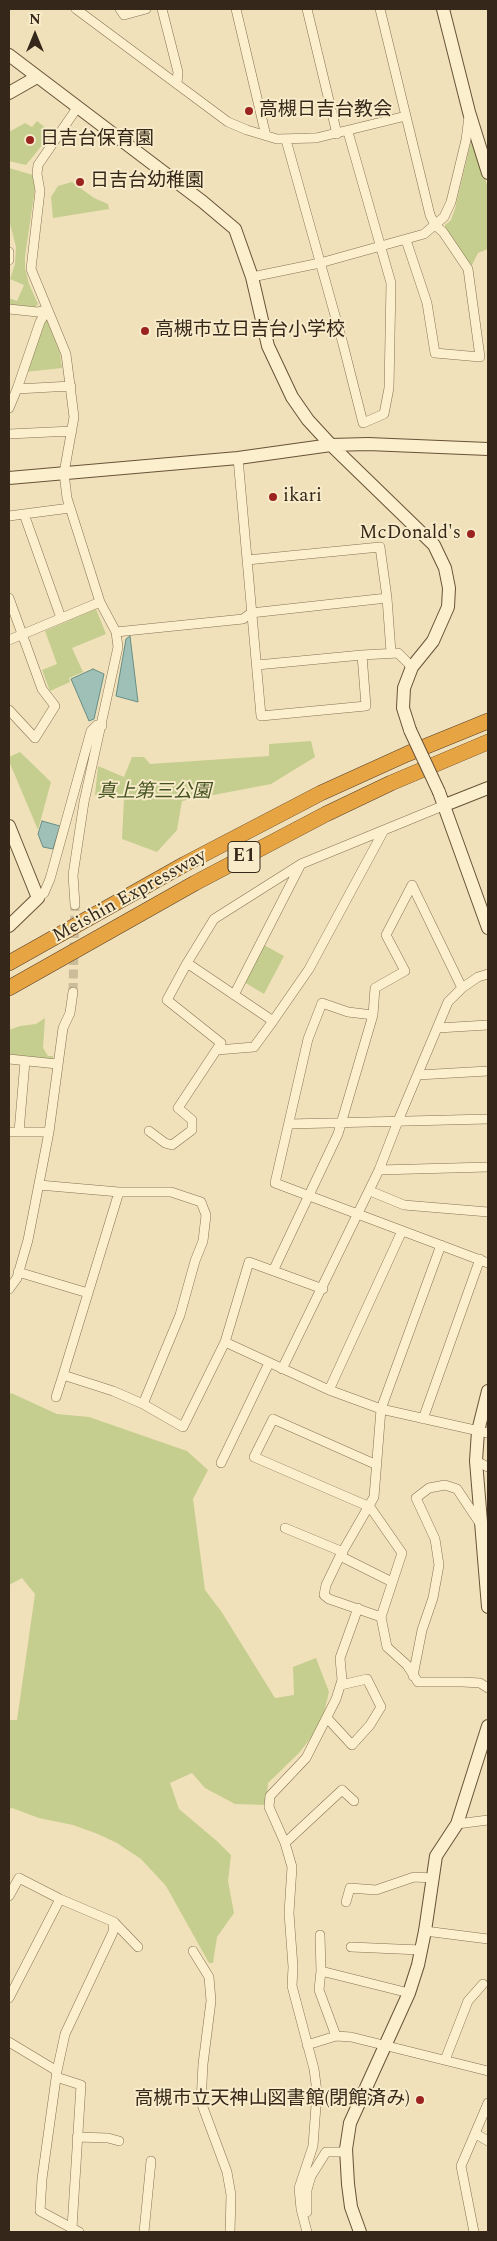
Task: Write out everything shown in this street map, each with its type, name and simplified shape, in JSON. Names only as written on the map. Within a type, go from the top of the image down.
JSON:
[{"type":"highway","name":"Meishin Expressway","points":[[9,963],[235,837],[320,793],[407,754],[488,721]]},
{"type":"highway","name":"Meishin Expressway","points":[[9,988],[195,883],[308,823],[391,783],[488,742]]},
{"type":"street","points":[[76,9],[228,122],[266,136],[286,140],[316,138],[348,132],[406,116]]},
{"type":"street","points":[[120,9],[124,15],[146,9]]},
{"type":"street","points":[[162,9],[178,72],[177,83]]},
{"type":"street","points":[[236,9],[266,136]]},
{"type":"street","points":[[307,9],[337,134]]},
{"type":"street","points":[[380,9],[430,216],[468,269],[480,357],[435,353],[427,303],[406,240]]},
{"type":"street","points":[[443,9],[469,112],[488,173]]},
{"type":"street","points":[[9,55],[203,202],[235,230],[252,277],[268,346],[292,397],[308,420],[330,445],[434,544],[445,568],[449,588],[448,607],[433,641],[412,666],[404,688],[402,708],[410,730],[445,805],[488,928]]},
{"type":"street","points":[[9,93],[37,78]]},
{"type":"street","points":[[76,905],[73,887],[74,866],[84,802],[118,647],[116,632],[100,602],[70,508],[64,473],[74,417],[66,354],[31,269],[40,192],[37,174],[38,165],[78,108]]},
{"type":"street","points":[[252,277],[320,263],[424,234],[444,216],[451,202],[466,140],[469,112]]},
{"type":"street","points":[[286,140],[343,344],[362,422],[384,414],[389,388],[391,283],[348,132]]},
{"type":"street","points":[[9,252],[9,260]]},
{"type":"street","points":[[9,309],[38,312],[48,310]]},
{"type":"street","points":[[9,408],[40,322],[48,310]]},
{"type":"street","points":[[17,389],[71,386]]},
{"type":"street","points":[[9,434],[72,430]]},
{"type":"street","points":[[9,478],[238,458],[330,445],[368,444],[488,449]]},
{"type":"street","points":[[238,458],[261,716],[366,706],[362,656]]},
{"type":"street","points":[[9,516],[70,508]]},
{"type":"street","points":[[24,514],[61,618]]},
{"type":"street","points":[[247,560],[380,547],[387,598],[391,652]]},
{"type":"street","points":[[9,598],[42,689],[55,706],[35,738],[9,710]]},
{"type":"street","points":[[116,632],[243,619],[252,613],[387,598]]},
{"type":"street","points":[[9,640],[100,602]]},
{"type":"street","points":[[257,666],[391,652],[398,653],[412,666]]},
{"type":"street","points":[[9,926],[44,893],[50,879],[91,731],[97,725],[102,726]]},
{"type":"street","points":[[149,1131],[165,1143],[172,1145],[192,1130],[192,1120],[178,1108],[221,1043],[167,1000],[214,919],[301,864],[488,788]]},
{"type":"street","points":[[9,826],[38,898]]},
{"type":"street","points":[[216,1050],[254,1047],[309,969],[384,830]]},
{"type":"street","points":[[234,995],[301,864]]},
{"type":"street","points":[[272,1271],[309,1196],[341,1123],[373,1015],[375,988],[405,972],[386,935],[412,885],[462,988]]},
{"type":"street","points":[[187,963],[273,1021]]},
{"type":"street","points":[[282,1369],[370,1191],[448,1002],[462,988],[478,977],[488,974]]},
{"type":"street","points":[[9,1289],[18,1272],[28,1240],[49,1132],[63,1028],[70,1013],[73,992]]},
{"type":"street","points":[[373,1015],[348,1012],[322,1004],[308,1039],[275,1183],[484,1261],[423,1419]]},
{"type":"street","points":[[438,1028],[488,1025]]},
{"type":"street","points":[[9,1059],[57,1064]]},
{"type":"street","points":[[19,1132],[25,1061]]},
{"type":"street","points":[[418,1075],[488,1071]]},
{"type":"street","points":[[290,1124],[488,1119]]},
{"type":"street","points":[[9,1132],[49,1132]]},
{"type":"street","points":[[379,1170],[488,1167]]},
{"type":"street","points":[[39,1185],[119,1192],[171,1192],[201,1202],[206,1215],[203,1241],[195,1261],[180,1315],[143,1404]]},
{"type":"street","points":[[370,1191],[404,1205],[488,1212]]},
{"type":"street","points":[[56,1397],[119,1192]]},
{"type":"street","points":[[329,1390],[402,1230]]},
{"type":"street","points":[[381,1617],[330,1599],[324,1595],[326,1585],[341,1554],[370,1507],[374,1497],[381,1409],[441,1245]]},
{"type":"street","points":[[63,1375],[113,1391],[143,1404],[183,1427],[225,1342],[249,1262],[323,1289]]},
{"type":"street","points":[[18,1272],[88,1293]]},
{"type":"street","points":[[225,1342],[329,1390],[381,1409],[483,1432]]},
{"type":"street","points":[[222,1463],[269,1363]]},
{"type":"street","points":[[488,1393],[483,1432],[476,1461],[481,1525],[485,1545],[488,1607]]},
{"type":"street","points":[[377,1465],[272,1419],[254,1457],[370,1507],[402,1553],[381,1617],[387,1646],[407,1666],[418,1682],[480,1683],[488,1688]]},
{"type":"street","points":[[476,1461],[488,1467]]},
{"type":"street","points":[[413,1676],[422,1630],[433,1598],[439,1565],[435,1540],[416,1498],[429,1488],[445,1485],[457,1489],[481,1525]]},
{"type":"street","points":[[285,1528],[341,1554],[392,1582]]},
{"type":"street","points":[[307,2232],[301,2210],[299,2188],[312,2146],[317,2092],[292,1986],[293,1968],[289,1913],[292,1867],[285,1843],[269,1807],[270,1796],[306,1758],[327,1718],[341,1685],[340,1658],[358,1608]]},
{"type":"street","points":[[327,1718],[352,1746],[370,1725],[381,1707],[367,1679],[341,1685]]},
{"type":"street","points":[[360,2232],[351,2207],[346,2152],[350,2123],[409,1993],[425,1931],[436,1856],[457,1824],[483,1760],[488,1726]]},
{"type":"street","points":[[285,1843],[342,1790],[354,1801]]},
{"type":"street","points":[[457,1824],[488,1820]]},
{"type":"street","points":[[346,1902],[350,1888],[376,1890],[414,1877],[433,1878]]},
{"type":"street","points":[[9,1896],[19,1878],[114,1922],[138,1947]]},
{"type":"street","points":[[9,1998],[60,1898]]},
{"type":"street","points":[[9,2042],[57,2074],[81,2085],[77,2137],[75,2230],[40,2211],[42,2179],[57,2074],[65,2034],[113,1932],[114,1922]]},
{"type":"street","points":[[425,1931],[488,1939]]},
{"type":"street","points":[[320,1935],[321,1971],[319,1990],[336,2036]]},
{"type":"street","points":[[351,1947],[421,1950]]},
{"type":"street","points":[[193,1951],[209,1977],[211,2001],[203,2064],[201,2102],[227,2172],[232,2195],[230,2232]]},
{"type":"street","points":[[321,1971],[409,1993]]},
{"type":"street","points":[[445,2060],[468,2001],[483,1984]]},
{"type":"street","points":[[307,2045],[336,2036],[351,2037],[488,2071]]},
{"type":"street","points":[[474,2232],[461,2166],[488,2103]]},
{"type":"street","points":[[476,2134],[488,2141]]},
{"type":"street","points":[[77,2137],[108,2138],[118,2141]]},
{"type":"street","points":[[311,2232],[306,2207],[307,2190],[311,2176],[326,2152],[346,2152]]},
{"type":"street","points":[[144,2232],[151,2161]]},
{"type":"green space","points":[[37,121],[52,133],[26,165],[9,161],[9,132],[25,123],[32,127]]},
{"type":"green space","points":[[472,137],[488,188],[488,249],[478,253],[471,267],[445,231],[445,225],[451,220],[455,209]]},
{"type":"green space","points":[[9,168],[33,175],[35,189],[25,256],[25,268],[29,284],[38,304],[35,307],[9,305],[9,298],[17,301],[24,285],[10,279],[15,264],[16,247],[9,220]]},
{"type":"green space","points":[[72,182],[94,198],[108,204],[109,209],[53,218],[51,197],[58,186]]},
{"type":"green space","points":[[47,320],[60,353],[62,368],[25,372],[45,321]]},
{"type":"green space","points":[[96,609],[106,634],[72,648],[83,672],[69,678],[70,682],[50,691],[42,670],[57,664],[45,631]]},
{"type":"green space","name":"真上第三公園","points":[[311,741],[315,757],[271,784],[182,801],[177,830],[157,852],[122,839],[124,799],[95,795],[98,766],[124,777],[132,757],[144,757],[150,764],[269,756],[269,744]]},
{"type":"green space","points":[[20,752],[51,782],[38,830],[9,761],[9,757]]},
{"type":"green space","points":[[264,945],[284,956],[264,994],[244,982]]},
{"type":"green space","points":[[45,1018],[43,1048],[48,1056],[53,1056],[53,1058],[50,1061],[9,1056],[9,1030],[20,1026],[36,1024]]},
{"type":"green space","points":[[11,1393],[57,1414],[89,1417],[187,1451],[208,1470],[193,1499],[205,1590],[221,1611],[275,1698],[294,1695],[293,1667],[316,1658],[329,1692],[321,1725],[299,1753],[268,1783],[266,1805],[235,1804],[205,1788],[192,1773],[170,1783],[179,1809],[231,1855],[228,1881],[234,1913],[217,1937],[213,1963],[209,1963],[166,1886],[141,1859],[117,1843],[98,1834],[73,1825],[39,1818],[12,1808],[9,1809],[9,1720],[17,1720],[35,1594],[22,1578],[9,1585],[9,1396]]},
{"type":"water","points":[[130,636],[138,702],[116,696],[126,639]]},
{"type":"water","points":[[93,669],[104,674],[94,719],[89,721],[71,679]]},
{"type":"water","points":[[42,821],[60,826],[53,849],[43,847],[38,834]]},
{"type":"tunnel","points":[[73,992],[75,905]]},
{"type":"place","name":"高槻日吉台教会","points":[[249,111]]},
{"type":"place","name":"日吉台保育園","points":[[30,140]]},
{"type":"place","name":"日吉台幼稚園","points":[[80,182]]},
{"type":"place","name":"高槻市立日吉台小学校","points":[[145,331]]},
{"type":"place","name":"ikari","points":[[273,497]]},
{"type":"place","name":"McDonald's","points":[[471,534]]},
{"type":"place","name":"高槻市立天神山図書館(閉館済み)","points":[[420,2100]]}]
